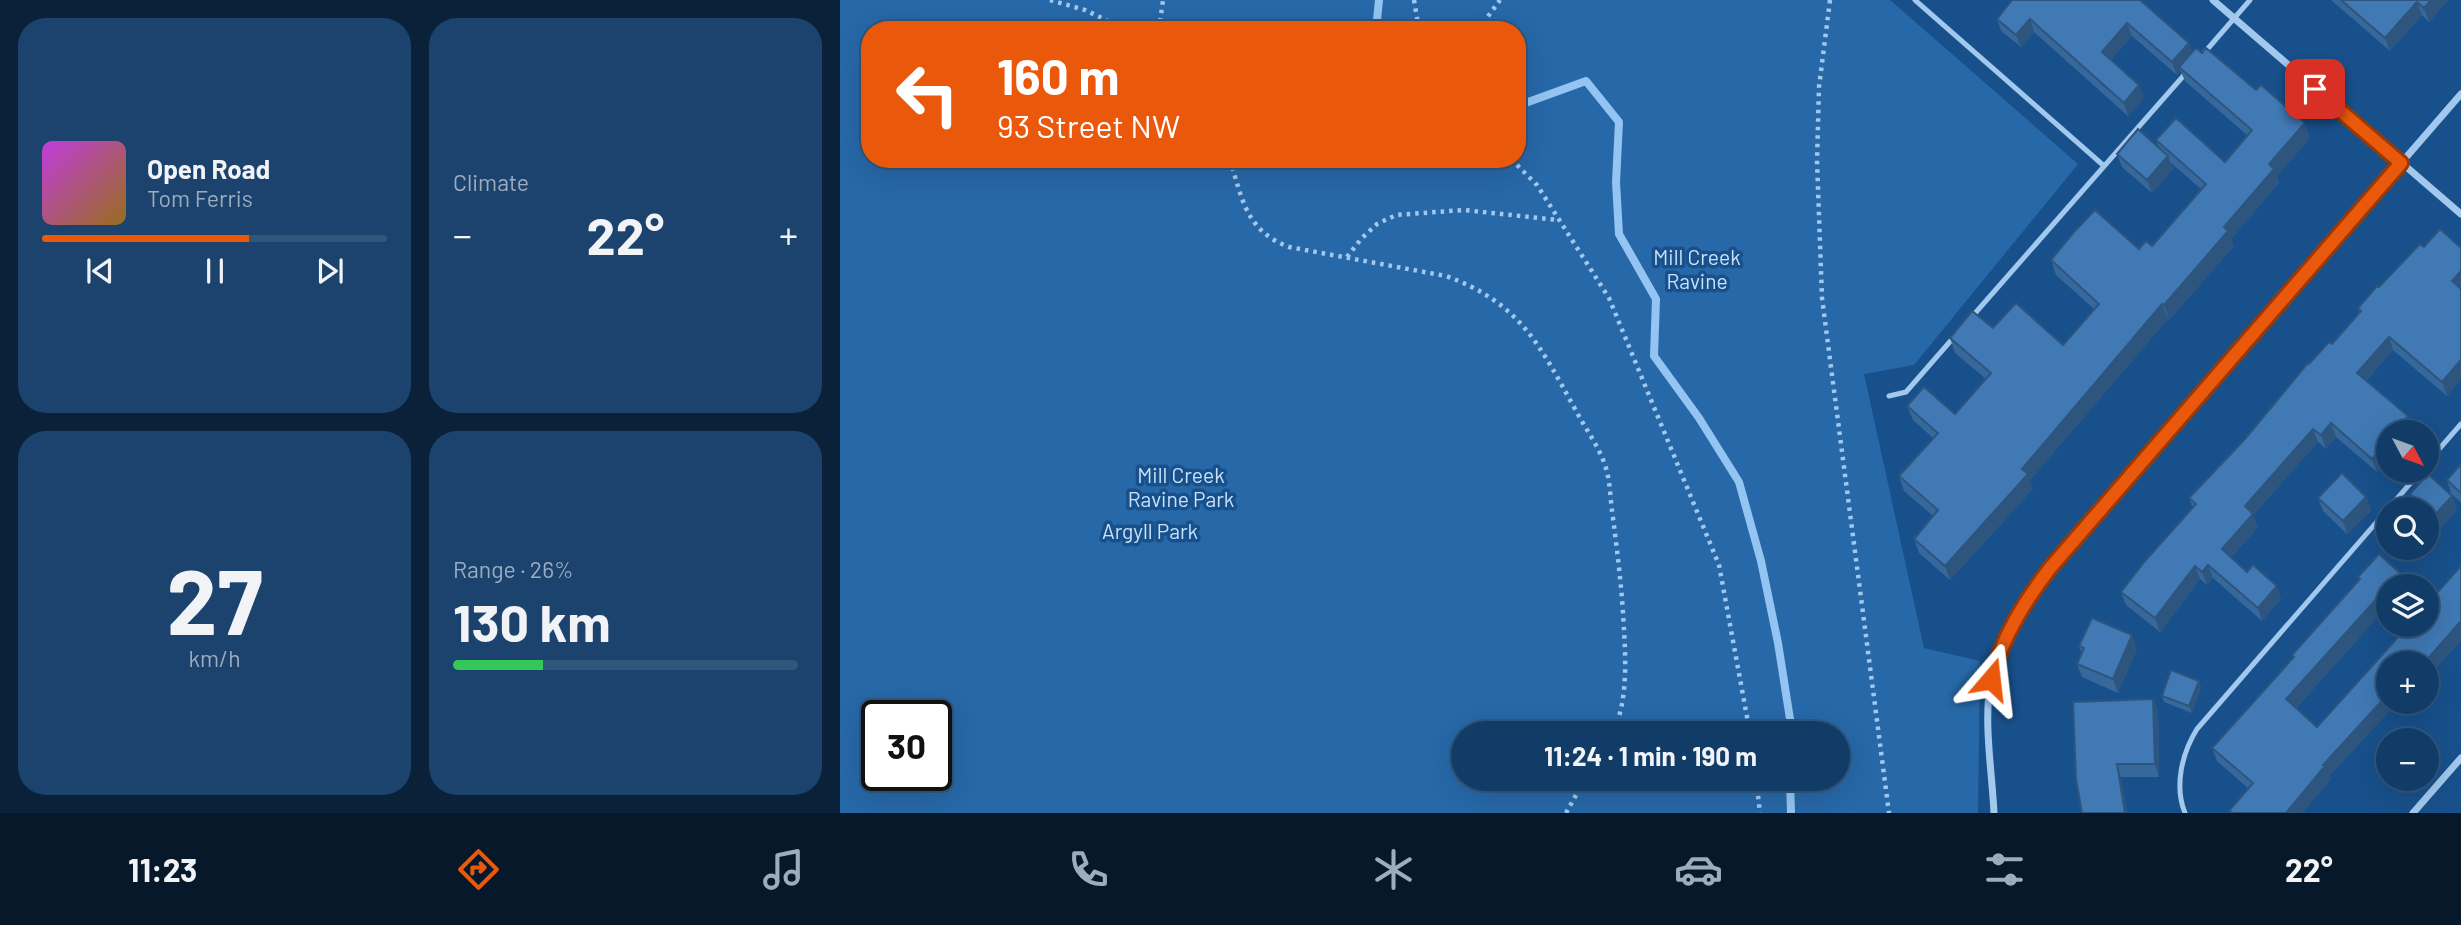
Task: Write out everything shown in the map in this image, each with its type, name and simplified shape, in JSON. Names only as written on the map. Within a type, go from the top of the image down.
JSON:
[{"type":"street","points":[[2213,0],[2461,214]]},
{"type":"street","points":[[1994,813],[1988,723],[1991,679],[1999,651],[2022,605],[2051,567],[2461,94]]},
{"type":"street","points":[[2413,813],[2461,758]]},
{"type":"lane","points":[[1915,0],[2103,165]]},
{"type":"lane","points":[[2202,55],[2250,0]]},
{"type":"lane","points":[[1969,320],[2193,65]]},
{"type":"lane","points":[[1889,396],[1906,392],[1960,330]]},
{"type":"lane","points":[[2440,448],[2461,424]]},
{"type":"lane","points":[[2185,813],[2182,805],[2182,762],[2188,743],[2197,729],[2411,483]]},
{"type":"path","points":[[1050,0],[1085,9],[1109,21]]},
{"type":"path","points":[[1160,21],[1163,0]]},
{"type":"path","points":[[1414,0],[1418,21]]},
{"type":"path","points":[[1485,21],[1500,0]]},
{"type":"path","points":[[1830,0],[1819,87],[1817,160],[1822,298],[1889,813]]},
{"type":"path","points":[[1233,168],[1248,214],[1263,234],[1289,247],[1446,276],[1464,283],[1499,303],[1536,342],[1594,440],[1609,480],[1626,662],[1619,721]]},
{"type":"path","points":[[1520,168],[1537,185],[1609,298],[1719,565],[1748,721]]},
{"type":"path","points":[[1347,257],[1377,225],[1396,215],[1464,210],[1558,220]]},
{"type":"path","points":[[1566,813],[1578,791]]},
{"type":"path","points":[[1757,791],[1760,813]]},
{"type":"green space","name":"Mill Creek Ravine Park","points":[[840,0],[1890,0],[2078,164],[1914,365],[1864,374],[1924,648],[1980,661],[1978,813],[840,813]]},
{"type":"building","points":[[2012,0],[2140,0],[2189,43],[2172,62],[2127,23],[2102,52],[2139,85],[2124,103],[2030,19],[2016,35],[1997,19]]},
{"type":"building","points":[[2341,0],[2431,0],[2424,8],[2417,2],[2385,38]]},
{"type":"building","points":[[2196,48],[2202,53],[2206,48],[2256,90],[2261,85],[2305,123],[2269,164],[2274,169],[2224,227],[2228,231],[2164,305],[2162,304],[2022,469],[2028,474],[1945,566],[1914,539],[1938,510],[1899,476],[1938,433],[1907,406],[1924,387],[1955,414],[1991,373],[1950,338],[1972,311],[1993,328],[2016,303],[2063,345],[2099,304],[2051,260],[2074,232],[2095,210],[2139,249],[2146,241],[2152,246],[2206,184],[2156,140],[2176,118],[2225,162],[2252,130],[2179,67]]},
{"type":"building","points":[[2138,129],[2168,156],[2147,180],[2117,154]]},
{"type":"building","points":[[2440,229],[2461,248],[2461,271],[2452,281],[2461,289],[2461,360],[2442,382],[2389,337],[2357,373],[2408,416],[2405,420],[2376,420],[2376,454],[2372,459],[2331,423],[2321,435],[2313,429],[2245,506],[2253,514],[2222,549],[2247,572],[2253,565],[2277,586],[2258,608],[2208,565],[2202,572],[2195,566],[2155,618],[2121,592],[2196,504],[2189,498],[2245,439],[2308,363],[2329,342],[2332,344],[2361,311],[2358,308],[2377,286],[2379,287],[2420,244],[2424,247]]},
{"type":"building","points":[[2461,464],[2461,493],[2447,480]]},
{"type":"building","points":[[2342,473],[2366,497],[2343,521],[2318,498]]},
{"type":"building","points":[[2420,483],[2438,483],[2452,496],[2439,510],[2439,497],[2413,497],[2410,494]]},
{"type":"building","points":[[2376,557],[2376,560],[2386,560],[2400,573],[2376,574],[2376,600],[2286,699],[2317,727],[2376,662],[2376,707],[2323,765],[2325,766],[2286,813],[2232,813],[2229,811],[2253,783],[2212,748],[2294,657],[2292,655],[2360,579],[2358,577]]},
{"type":"building","points":[[2461,566],[2461,621],[2435,651],[2386,651],[2398,637],[2439,637],[2439,591]]},
{"type":"building","points":[[2092,618],[2132,635],[2113,679],[2077,664],[2084,648],[2079,646]]},
{"type":"building","points":[[2171,670],[2199,681],[2189,706],[2162,696]]},
{"type":"building","points":[[2153,699],[2155,764],[2117,764],[2125,813],[2082,813],[2076,779],[2073,702]]},
{"type":"waterway","points":[[1377,21],[1379,0]]},
{"type":"waterway","points":[[1526,103],[1586,81],[1619,122],[1616,182],[1619,234],[1656,299],[1654,356],[1699,418],[1739,482],[1761,561],[1778,643],[1790,721]]},
{"type":"waterway","points":[[1790,791],[1791,813]]},
{"type":"route","points":[[1991,679],[1999,651],[2022,605],[2051,567],[2401,163],[2315,89]]},
{"type":"park label","name":"Mill Creek Ravine","points":[[1697,268]]},
{"type":"park label","name":"Argyll Park","points":[[1150,530]]}]
